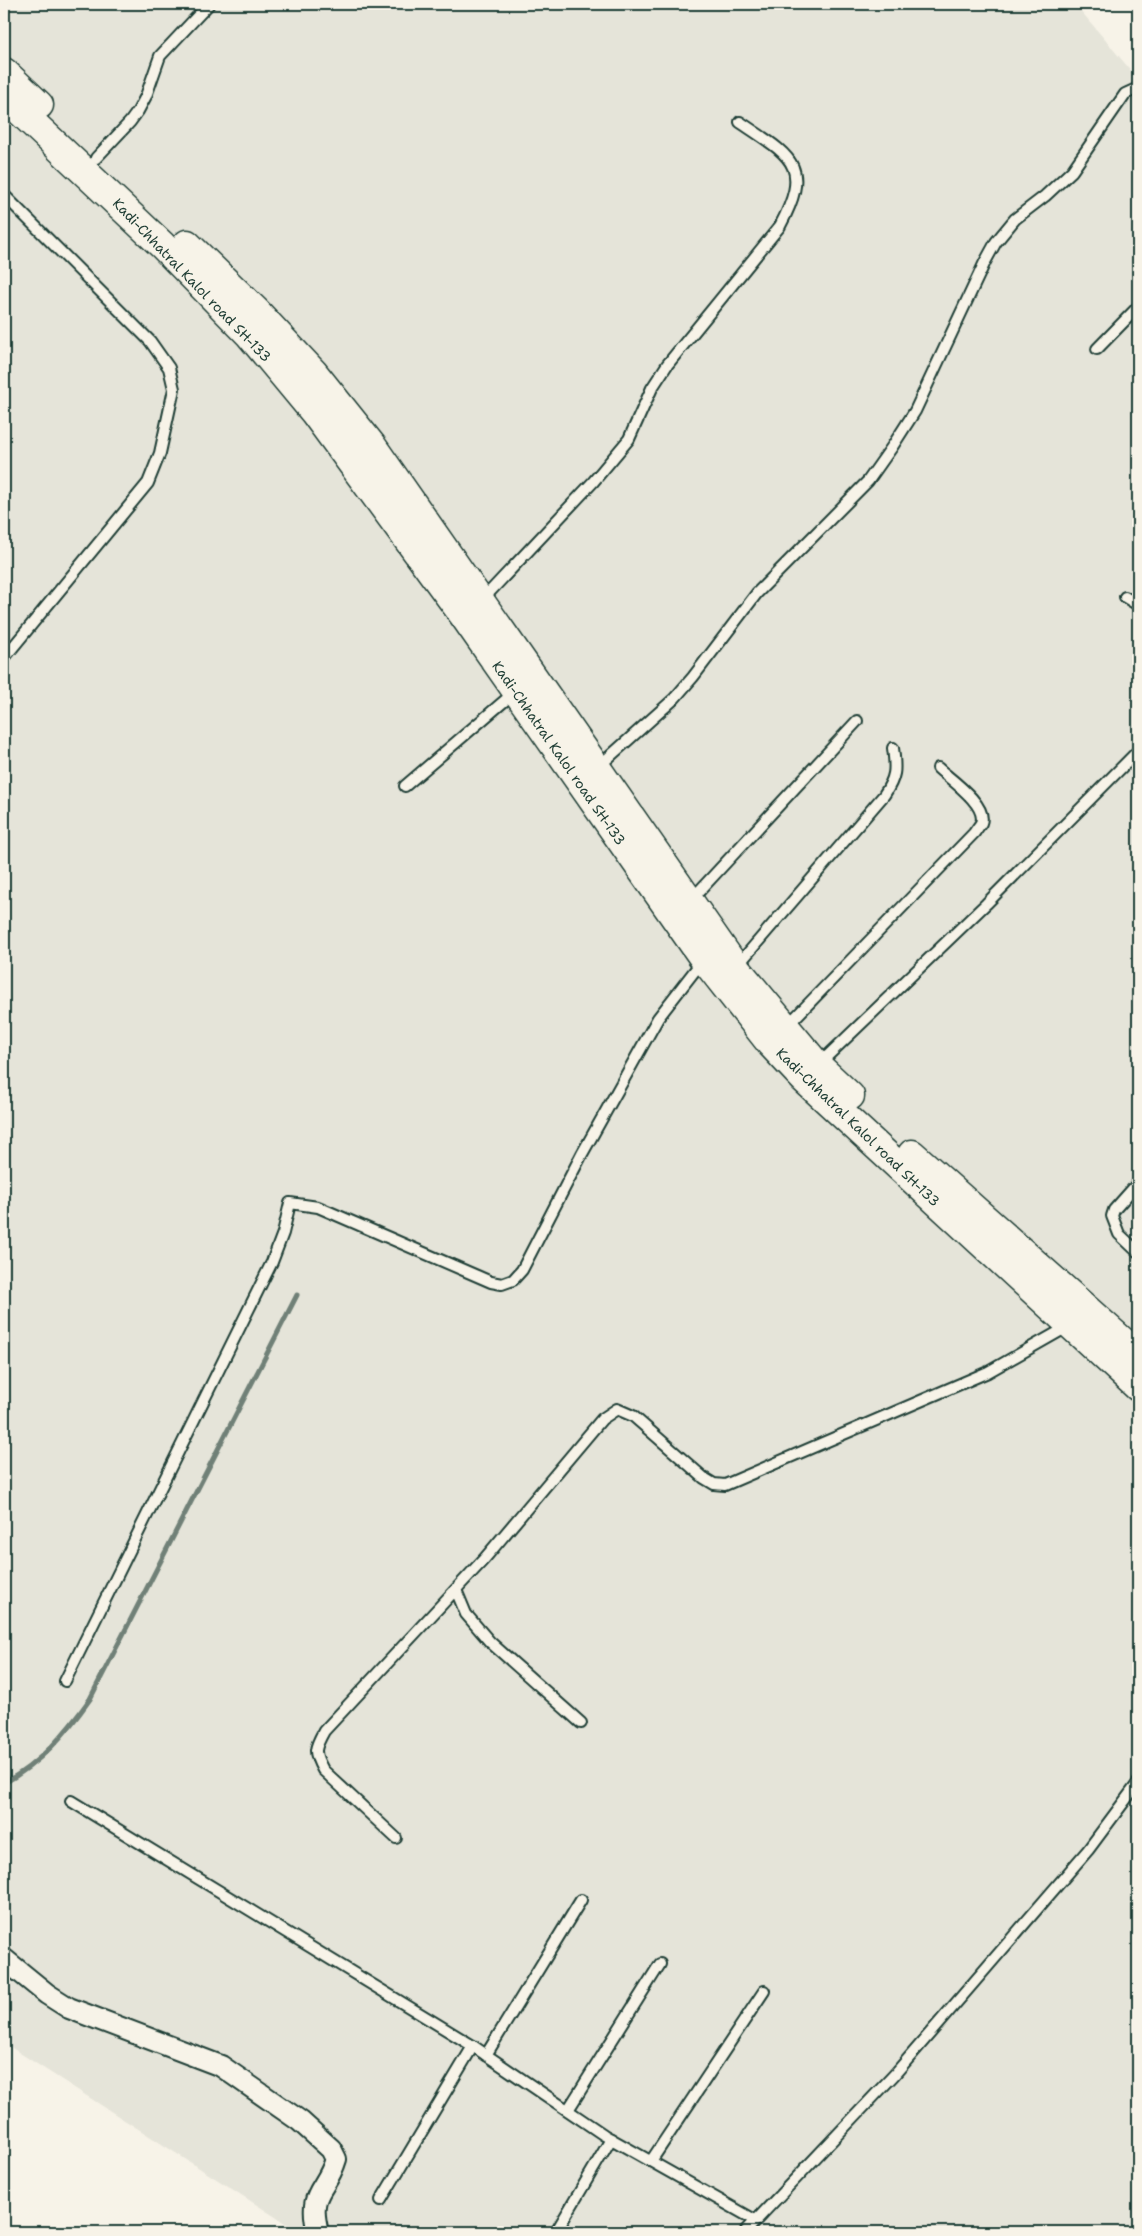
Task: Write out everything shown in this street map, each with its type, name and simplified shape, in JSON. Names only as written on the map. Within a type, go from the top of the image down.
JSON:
[{"type":"main road","name":"Kadi-Chhatral Kalol road SH-133","points":[[4,72],[256,311],[312,372],[373,447],[689,902],[728,975],[771,1044],[804,1079],[1138,1387]]},
{"type":"main road","name":"Kadi-Chhatral Kalol road SH-133","points":[[4,96],[162,245],[250,335],[314,412],[516,690],[582,788],[704,959],[728,975],[785,1028],[817,1065],[920,1162],[1138,1355]]},
{"type":"street","points":[[4,1960],[58,2002],[82,2014],[221,2066],[300,2121],[331,2149],[336,2159],[316,2198],[314,2214],[318,2232]]},
{"type":"lane","points":[[96,158],[138,111],[146,96],[160,56],[209,4]]},
{"type":"lane","points":[[596,770],[674,699],[757,593],[868,480],[915,411],[996,242],[1015,219],[1045,196],[1072,171],[1125,94],[1138,88]]},
{"type":"lane","points":[[480,603],[541,539],[629,439],[652,388],[667,365],[780,226],[792,204],[797,181],[792,164],[775,146],[740,122]]},
{"type":"lane","points":[[4,195],[150,341],[169,368],[174,389],[160,453],[148,483],[4,658]]},
{"type":"lane","points":[[1097,349],[1138,307]]},
{"type":"lane","points":[[1125,597],[1138,605]]},
{"type":"lane","points":[[405,786],[516,690]]},
{"type":"lane","points":[[689,902],[857,721]]},
{"type":"lane","points":[[728,975],[884,795],[894,780],[896,766],[893,748]]},
{"type":"lane","points":[[817,1065],[959,930],[1138,751]]},
{"type":"lane","points":[[785,1028],[981,823],[982,813],[976,802],[938,768]]},
{"type":"lane","points":[[65,1681],[272,1262],[283,1233],[290,1203],[318,1207],[491,1282],[502,1284],[513,1280],[533,1250],[582,1154],[658,1018],[704,959]]},
{"type":"lane","points":[[1138,1183],[1114,1210],[1112,1216],[1119,1234],[1138,1252]]},
{"type":"lane","points":[[396,1838],[323,1770],[316,1756],[316,1746],[324,1731],[486,1558],[602,1418],[617,1409],[633,1416],[704,1478],[714,1484],[725,1485],[988,1372],[1070,1326]]},
{"type":"lane","points":[[456,1590],[466,1614],[490,1642],[581,1723]]},
{"type":"lane","points":[[745,2232],[894,2074],[1088,1850],[1138,1783]]},
{"type":"lane","points":[[72,1801],[486,2054],[611,2139],[755,2220]]},
{"type":"lane","points":[[486,2054],[581,1900]]},
{"type":"lane","points":[[568,2110],[660,1964]]},
{"type":"lane","points":[[651,2161],[764,1991]]},
{"type":"lane","points":[[381,2200],[473,2046]]},
{"type":"lane","points":[[556,2232],[611,2139]]},
{"type":"shaded area","points":[[4,4],[1075,4],[1138,79],[1138,2232],[299,2232],[12,2048],[4,2034]]},
{"type":"waterway","points":[[4,1783],[41,1757],[72,1724],[90,1699],[297,1295]]}]
